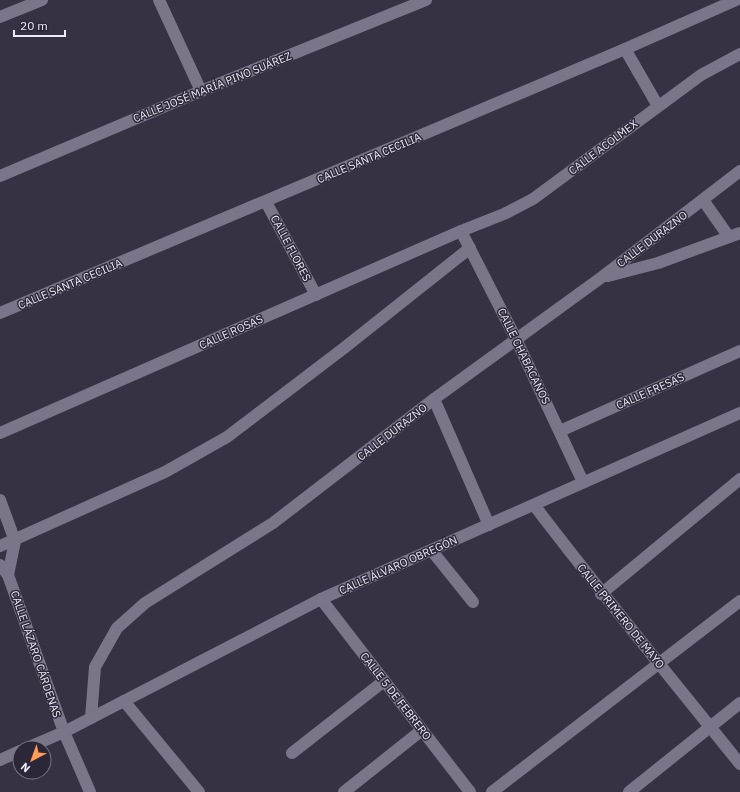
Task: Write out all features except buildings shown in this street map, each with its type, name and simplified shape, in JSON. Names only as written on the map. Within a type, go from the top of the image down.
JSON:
[{"type":"street","points":[[0,17],[42,0]]},
{"type":"street","points":[[159,0],[201,91]]},
{"type":"street","name":"CALLE JOSÉ MARÍA PINO SUÁREZ","points":[[0,176],[201,91],[426,0]]},
{"type":"street","name":"CALLE SANTA CECILIA","points":[[0,313],[266,202],[736,0]]},
{"type":"street","points":[[625,49],[658,106]]},
{"type":"street","name":"CALLE ACOLMEX","points":[[461,231],[504,214],[533,200],[701,75],[740,54]]},
{"type":"street","name":"CALLE DURAZNO","points":[[91,718],[95,667],[117,628],[145,603],[273,523],[434,399],[602,277],[740,171]]},
{"type":"street","points":[[602,277],[658,263],[735,235],[703,200]]},
{"type":"street","name":"CALLE FLORES","points":[[266,202],[316,294]]},
{"type":"street","name":"CALLE CHABACANOS","points":[[461,231],[516,339],[583,482]]},
{"type":"street","name":"CALLE ROSAS","points":[[0,433],[461,231]]},
{"type":"street","points":[[0,546],[165,472],[227,437],[344,348],[470,248]]},
{"type":"street","name":"CALLE FRESAS","points":[[560,431],[740,351]]},
{"type":"street","points":[[434,399],[489,525]]},
{"type":"street","name":"CALLE ÁLVARO OBREGÓN","points":[[46,740],[64,732],[321,599],[740,413]]},
{"type":"street","points":[[601,594],[740,479]]},
{"type":"street","points":[[0,500],[15,540],[8,575]]},
{"type":"street","name":"CALLE PRIMERO DE MAYO","points":[[534,505],[601,594],[660,664],[740,764]]},
{"type":"street","points":[[432,550],[473,602]]},
{"type":"street","name":"CALLE LÁZARO CÁRDENAS","points":[[0,565],[8,575],[64,732],[90,792]]},
{"type":"street","name":"CALLE 5 DE FEBRERO","points":[[321,599],[470,792]]},
{"type":"street","points":[[492,792],[740,601]]},
{"type":"street","points":[[292,752],[384,681]]},
{"type":"street","points":[[124,701],[199,792]]},
{"type":"street","points":[[629,792],[740,703]]},
{"type":"street","points":[[344,792],[422,730]]},
{"type":"street","points":[[0,760],[12,755]]}]
